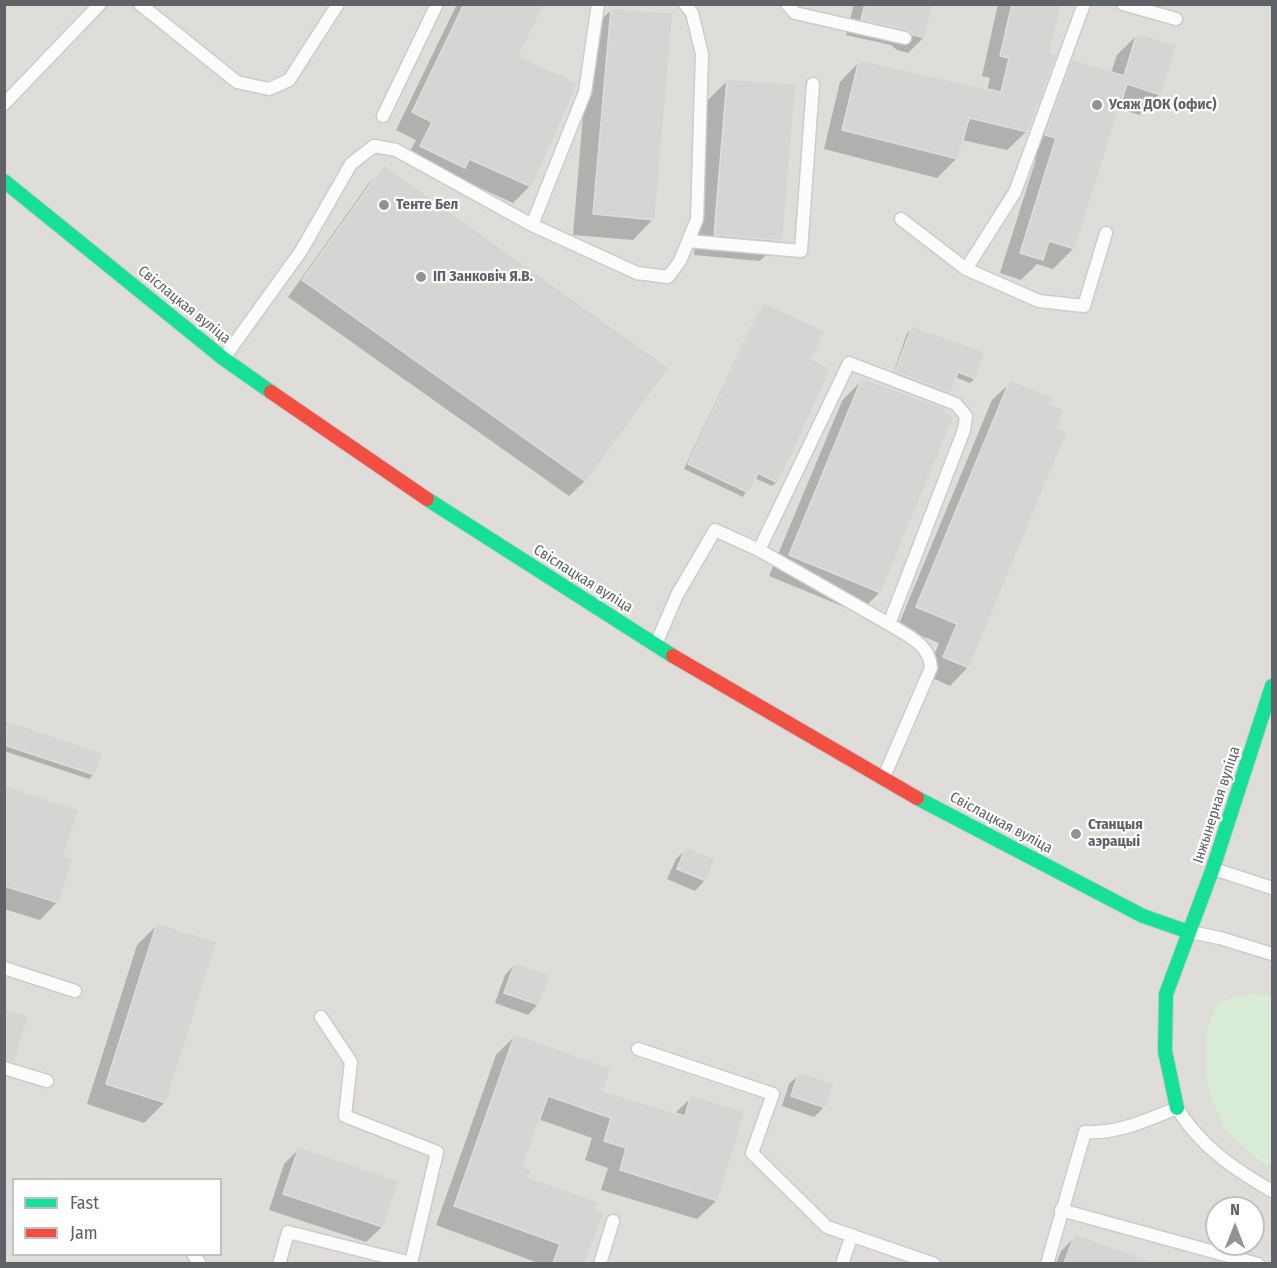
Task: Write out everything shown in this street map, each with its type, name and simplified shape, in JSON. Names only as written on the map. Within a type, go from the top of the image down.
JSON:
[{"type":"street","name":"Свіслацкая вуліца","points":[[4,181],[224,359],[454,517],[655,645],[883,780],[1143,916],[1189,932]]},
{"type":"street","name":"Інжынерная вуліца","points":[[1177,1108],[1165,1051],[1166,994],[1213,868],[1272,686]]},
{"type":"lane","points":[[4,104],[100,4]]},
{"type":"lane","points":[[140,4],[237,82],[269,89],[289,80],[338,4]]},
{"type":"lane","points":[[383,116],[437,4]]},
{"type":"lane","points":[[532,225],[585,92],[598,4]]},
{"type":"lane","points":[[224,359],[301,250],[351,164],[374,146],[396,150],[532,225],[637,273],[668,277],[680,261],[697,219],[702,54],[692,13],[685,4]]},
{"type":"lane","points":[[787,4],[795,13],[905,38]]},
{"type":"lane","points":[[966,269],[1015,192],[1084,4]]},
{"type":"lane","points":[[1123,4],[1176,19]]},
{"type":"lane","points":[[688,241],[801,250],[813,84]]},
{"type":"lane","points":[[901,219],[966,269],[1039,302],[1084,306],[1106,233]]},
{"type":"lane","points":[[759,550],[849,363],[956,404],[966,416],[964,430],[889,624]]},
{"type":"lane","points":[[655,645],[677,595],[715,530],[759,550],[889,624],[924,646],[931,655],[931,668],[883,780]]},
{"type":"lane","points":[[1213,868],[1272,888]]},
{"type":"lane","points":[[1189,932],[1220,938],[1272,954]]},
{"type":"lane","points":[[4,968],[75,991]]},
{"type":"lane","points":[[280,1261],[288,1232],[412,1263],[437,1152],[345,1116],[351,1062],[321,1017]]},
{"type":"lane","points":[[638,1049],[773,1094],[752,1153],[828,1227],[934,1263]]},
{"type":"lane","points":[[4,1068],[47,1082]]},
{"type":"lane","points":[[1047,1263],[1085,1132],[1103,1133],[1120,1130],[1177,1108],[1191,1130],[1208,1148],[1238,1172],[1272,1191]]},
{"type":"lane","points":[[1061,1210],[1258,1263]]},
{"type":"lane","points":[[600,1263],[613,1221]]},
{"type":"lane","points":[[842,1263],[852,1235]]},
{"type":"shaded area","points":[[4,5],[1272,5],[1272,1263],[5,1263]]},
{"type":"green space","points":[[1252,993],[1272,997],[1272,1164],[1265,1165],[1224,1129],[1206,1081],[1206,1032],[1218,1002]]},
{"type":"building","points":[[464,4],[544,4],[519,56],[578,83],[532,187],[469,159],[465,168],[420,146],[432,122],[412,112]]},
{"type":"building","points":[[865,4],[933,4],[925,38],[913,35],[907,30],[861,20]]},
{"type":"building","points":[[1012,4],[1061,4],[1050,53],[1057,55],[1028,132],[969,118],[958,159],[842,130],[859,60],[1001,92],[1009,58],[1000,56]]},
{"type":"building","points":[[611,8],[673,13],[655,220],[593,214]]},
{"type":"building","points":[[1137,33],[1177,45],[1161,95],[1127,84],[1075,249],[1049,241],[1043,260],[1020,253],[1056,138],[1045,135],[1072,59],[1124,76]]},
{"type":"building","points":[[727,79],[796,84],[783,241],[714,235]]},
{"type":"building","points":[[384,165],[669,368],[586,482],[302,280]]},
{"type":"building","points":[[764,302],[825,331],[812,359],[831,369],[778,483],[758,473],[749,493],[688,464]]},
{"type":"building","points":[[912,326],[985,352],[976,379],[958,372],[951,393],[895,372]]},
{"type":"building","points":[[862,378],[946,409],[944,412],[954,416],[881,593],[789,555]]},
{"type":"building","points":[[1010,380],[1053,397],[1049,404],[1064,410],[1057,428],[1067,432],[969,668],[943,657],[957,624],[916,607]]},
{"type":"building","points":[[8,721],[103,753],[95,775],[4,745]]},
{"type":"building","points":[[4,785],[79,810],[64,855],[73,858],[59,903],[4,886]]},
{"type":"building","points":[[686,847],[715,859],[706,881],[677,869]]},
{"type":"building","points":[[157,923],[217,942],[166,1103],[106,1084]]},
{"type":"building","points":[[515,963],[550,975],[539,1005],[504,993]]},
{"type":"building","points":[[4,1008],[29,1016],[14,1062],[4,1060]]},
{"type":"building","points":[[515,1034],[611,1068],[603,1091],[685,1116],[691,1095],[745,1112],[718,1201],[620,1170],[626,1148],[604,1141],[611,1118],[548,1096],[523,1167],[531,1170],[529,1177],[599,1202],[596,1210],[604,1212],[585,1263],[553,1263],[560,1244],[454,1206]]},
{"type":"building","points":[[799,1072],[834,1084],[826,1108],[791,1096]]},
{"type":"building","points":[[299,1147],[399,1181],[383,1227],[283,1194]]},
{"type":"building","points":[[1075,1234],[1147,1260],[1146,1263],[1064,1263]]},
{"type":"traffic: fast","points":[[4,181],[224,359],[271,392]]},
{"type":"traffic: fast","points":[[427,499],[673,656]]},
{"type":"traffic: fast","points":[[1177,1108],[1165,1051],[1166,994],[1213,868],[1272,686]]},
{"type":"traffic: fast","points":[[917,798],[1143,916],[1189,932]]},
{"type":"traffic: jam","points":[[271,392],[427,499]]},
{"type":"traffic: jam","points":[[673,656],[917,798]]},
{"type":"place","name":"Усяж ДОК (офис)","points":[[1097,105]]},
{"type":"place","name":"Тенте Бел","points":[[384,205]]},
{"type":"place","name":"ІП Занковіч Я.В.","points":[[421,277]]},
{"type":"place","name":"Станцыя аэрацыі","points":[[1076,834]]}]
